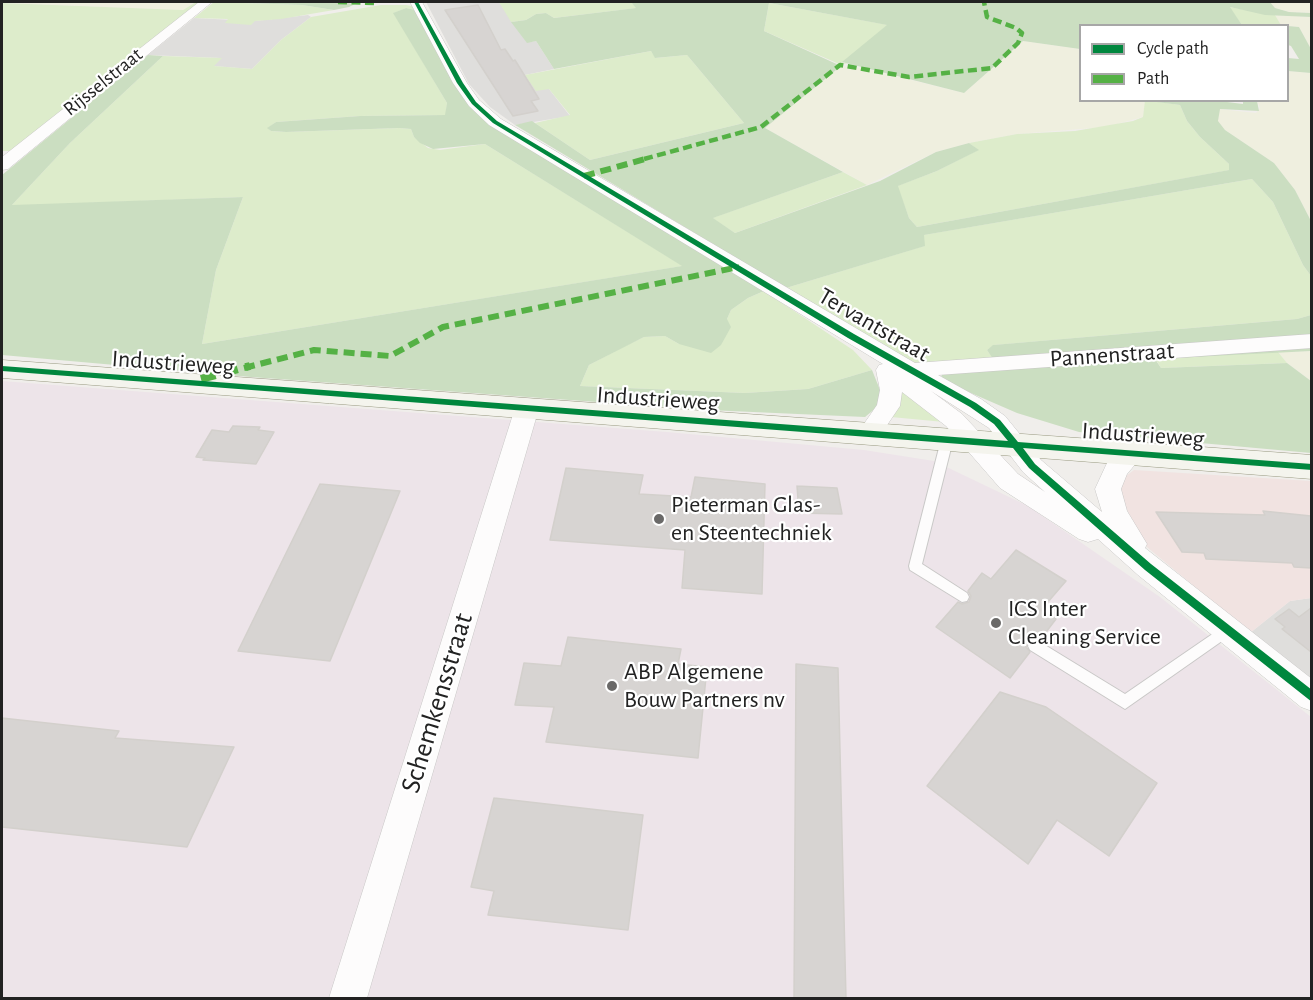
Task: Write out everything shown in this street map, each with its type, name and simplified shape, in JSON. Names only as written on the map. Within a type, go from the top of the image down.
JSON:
[{"type":"main road","name":"Industrieweg","points":[[2,369],[1311,467]]},
{"type":"street","name":"Rijsselstraat","points":[[2,165],[206,2]]},
{"type":"street","name":"Tervantstraat","points":[[416,2],[460,83],[474,103],[495,122],[998,422],[1032,466],[1148,567],[1311,697]]},
{"type":"street","name":"Tervantstraat","points":[[851,336],[887,370],[954,420],[959,440],[1009,481],[1097,538],[1148,567]]},
{"type":"street","name":"Pannenstraat","points":[[912,370],[1311,341]]},
{"type":"street","name":"Tervantstraat","points":[[869,434],[888,406],[891,390],[887,370]]},
{"type":"street","name":"Schemkensstraat","points":[[348,999],[526,408]]},
{"type":"street","name":"Tervantstraat","points":[[1132,454],[1116,470],[1108,489],[1115,513],[1148,567]]},
{"type":"lane","points":[[959,440],[915,566],[962,597]]},
{"type":"lane","points":[[1035,646],[1125,702],[1227,630]]},
{"type":"shaded area","points":[[426,2],[499,2],[527,42],[536,41],[554,69],[525,75],[549,89],[570,116],[515,125],[490,107],[469,84]]},
{"type":"shaded area","points":[[308,15],[311,17],[281,40],[252,69],[213,66],[221,58],[148,55],[194,18],[255,21]]},
{"type":"shaded area","points":[[2,381],[667,432],[864,450],[934,461],[1028,506],[1160,597],[1311,717],[1311,998],[2,998]]},
{"type":"shaded area","points":[[1134,470],[1311,481],[1311,598],[1290,601],[1250,633],[1147,547],[1120,497],[1122,479]]},
{"type":"shaded area","points":[[1311,598],[1311,681],[1250,633],[1290,601]]},
{"type":"green space","points":[[2,2],[196,2],[183,10]]},
{"type":"green space","points":[[196,2],[202,2],[11,151],[2,151],[2,3],[183,10]]},
{"type":"green space","points":[[214,2],[302,5],[334,10],[255,21],[251,25],[225,23],[228,19],[194,18]]},
{"type":"green space","points":[[217,2],[355,4],[334,10],[302,5]]},
{"type":"green space","points":[[499,2],[631,2],[637,8],[554,18],[546,13],[536,14],[526,20],[511,22]]},
{"type":"green space","points":[[631,2],[1270,2],[1275,8],[1289,12],[1311,13],[1311,17],[1265,15],[1230,7],[1241,24],[1079,24],[1079,49],[1023,41],[964,93],[842,62],[887,25],[769,3],[764,31],[841,66],[765,128],[843,172],[713,218],[735,233],[880,181],[936,152],[969,143],[979,150],[937,171],[898,186],[909,218],[917,227],[1229,170],[1229,164],[1200,137],[1187,121],[1180,105],[1157,102],[1243,104],[1243,102],[1257,102],[1259,111],[1220,109],[1218,121],[1225,130],[1274,163],[1295,190],[1311,221],[1311,276],[1303,265],[1273,202],[1252,179],[924,235],[925,246],[786,288],[515,125],[532,121],[590,160],[744,123],[687,55],[655,58],[651,51],[554,69],[536,41],[527,43],[511,22],[526,20],[536,14],[546,13],[554,18],[636,8]]},
{"type":"green space","points":[[1270,2],[1311,2],[1311,13],[1289,12],[1275,8]]},
{"type":"green space","points":[[769,3],[888,25],[843,63],[849,64],[839,64],[764,31]]},
{"type":"green space","points":[[381,5],[406,5],[412,6],[415,10],[406,8],[394,13],[447,103],[446,115],[360,116],[276,122],[268,128],[271,131],[399,128],[411,129],[414,137],[428,148],[440,150],[485,144],[683,266],[202,344],[216,270],[243,197],[11,206],[70,143],[163,56],[222,58],[214,66],[252,69],[281,40],[311,17]]},
{"type":"green space","points":[[1229,7],[1275,15],[1280,24],[1241,24]]},
{"type":"green space","points":[[406,8],[415,10],[467,103],[764,291],[748,298],[731,310],[727,319],[731,327],[721,345],[711,353],[679,344],[665,336],[644,337],[589,365],[580,386],[745,393],[808,389],[872,370],[882,395],[877,407],[865,417],[708,410],[251,377],[2,355],[2,175],[148,55],[163,56],[70,143],[12,205],[243,197],[216,270],[202,344],[682,266],[485,144],[433,149],[420,143],[414,137],[411,129],[399,128],[286,132],[271,131],[267,128],[276,122],[360,116],[445,115],[447,103],[393,13]]},
{"type":"green space","points":[[1275,15],[1311,17],[1311,49],[1299,27],[1280,24]]},
{"type":"green space","points":[[1289,26],[1299,27],[1311,49],[1311,73],[1289,71],[1289,58],[1299,59],[1289,45]]},
{"type":"green space","points":[[1023,41],[1079,49],[1079,102],[1145,102],[1143,117],[1106,127],[1017,134],[969,143],[936,152],[867,185],[765,128],[841,66],[863,68],[964,93]]},
{"type":"green space","points":[[651,51],[656,58],[687,55],[744,123],[590,160],[535,123],[570,115],[549,89],[536,91],[525,75]]},
{"type":"green space","points":[[1289,71],[1311,73],[1311,221],[1295,190],[1274,163],[1225,130],[1218,121],[1219,109],[1256,113],[1260,108],[1257,102],[1289,102]]},
{"type":"green space","points":[[1145,102],[1180,105],[1187,121],[1200,137],[1229,164],[1230,170],[917,227],[909,218],[897,186],[937,171],[978,150],[969,143],[1017,134],[1075,131],[1133,121],[1143,117]]},
{"type":"green space","points":[[843,172],[867,185],[735,233],[712,218]]},
{"type":"green space","points":[[1252,179],[1273,202],[1303,265],[1311,276],[1311,315],[1297,319],[994,345],[987,350],[994,360],[915,364],[786,288],[924,246],[923,235]]},
{"type":"green space","points":[[764,291],[853,350],[872,370],[808,389],[745,393],[580,386],[589,365],[623,347],[644,337],[665,336],[679,344],[727,319],[731,310],[748,298]]},
{"type":"green space","points":[[1311,315],[1311,351],[1155,359],[1161,368],[1287,363],[1311,381],[1311,453],[1079,432],[1017,413],[941,380],[942,374],[999,368],[987,350],[993,345],[1297,319]]},
{"type":"green space","points":[[1311,351],[1311,381],[1287,363],[1278,352]]},
{"type":"green space","points":[[1278,352],[1287,363],[1161,368],[1155,358]]},
{"type":"green space","points":[[895,386],[944,422],[891,417]]},
{"type":"building","points":[[478,5],[501,50],[505,49],[513,61],[515,60],[539,99],[531,101],[538,111],[513,116],[445,10]]},
{"type":"building","points":[[233,426],[260,427],[258,430],[274,432],[256,464],[203,460],[205,458],[196,457],[212,430],[229,432]]},
{"type":"building","name":"Pieterman Glas- en Steentechniek","points":[[566,468],[643,475],[639,494],[691,497],[695,477],[765,484],[762,594],[682,588],[685,550],[550,540]]},
{"type":"building","points":[[320,484],[400,491],[330,661],[238,651]]},
{"type":"building","points":[[797,486],[837,488],[842,514],[799,513]]},
{"type":"building","points":[[1263,511],[1311,516],[1311,568],[1294,567],[1292,563],[1206,559],[1204,553],[1182,552],[1156,512],[1265,515]]},
{"type":"building","name":"ICS Inter Cleaning Service","points":[[1016,550],[1066,581],[1041,610],[1056,619],[1040,640],[1034,638],[1028,641],[1026,647],[1030,652],[1010,678],[936,627],[958,602],[962,604],[969,602],[971,596],[968,591],[982,573],[991,579]]},
{"type":"building","points":[[1311,608],[1311,652],[1282,629],[1285,627],[1275,619],[1289,609],[1299,617]]},
{"type":"building","name":"ABP Algemene Bouw Partners nv","points":[[568,637],[681,649],[678,664],[707,667],[698,758],[546,742],[554,707],[515,705],[524,663],[561,666]]},
{"type":"building","points":[[796,664],[838,668],[846,999],[794,999]]},
{"type":"building","points":[[1000,692],[1046,707],[1157,783],[1109,856],[1057,820],[1028,864],[927,786]]},
{"type":"building","points":[[2,718],[119,731],[115,738],[234,747],[187,847],[2,827]]},
{"type":"building","points":[[494,798],[643,815],[628,930],[488,915],[494,891],[471,887]]},
{"type":"marked path","points":[[338,2],[378,3]]},
{"type":"marked path","points":[[584,176],[761,127],[840,65],[909,77],[992,68],[1018,43],[1022,33],[1016,28],[987,17],[984,2]]},
{"type":"marked path","points":[[201,379],[314,350],[390,356],[443,327],[739,267]]},
{"type":"cycle path","points":[[416,2],[460,83],[474,103],[495,122],[851,336],[973,405],[997,422],[1032,466],[1148,567],[1312,697]]},
{"type":"cycle path","points":[[2,369],[1312,467]]},
{"type":"place","name":"Pieterman Glas- en Steentechniek","points":[[659,519]]},
{"type":"place","name":"ICS Inter Cleaning Service","points":[[996,623]]},
{"type":"place","name":"ABP Algemene Bouw Partners nv","points":[[612,686]]}]
